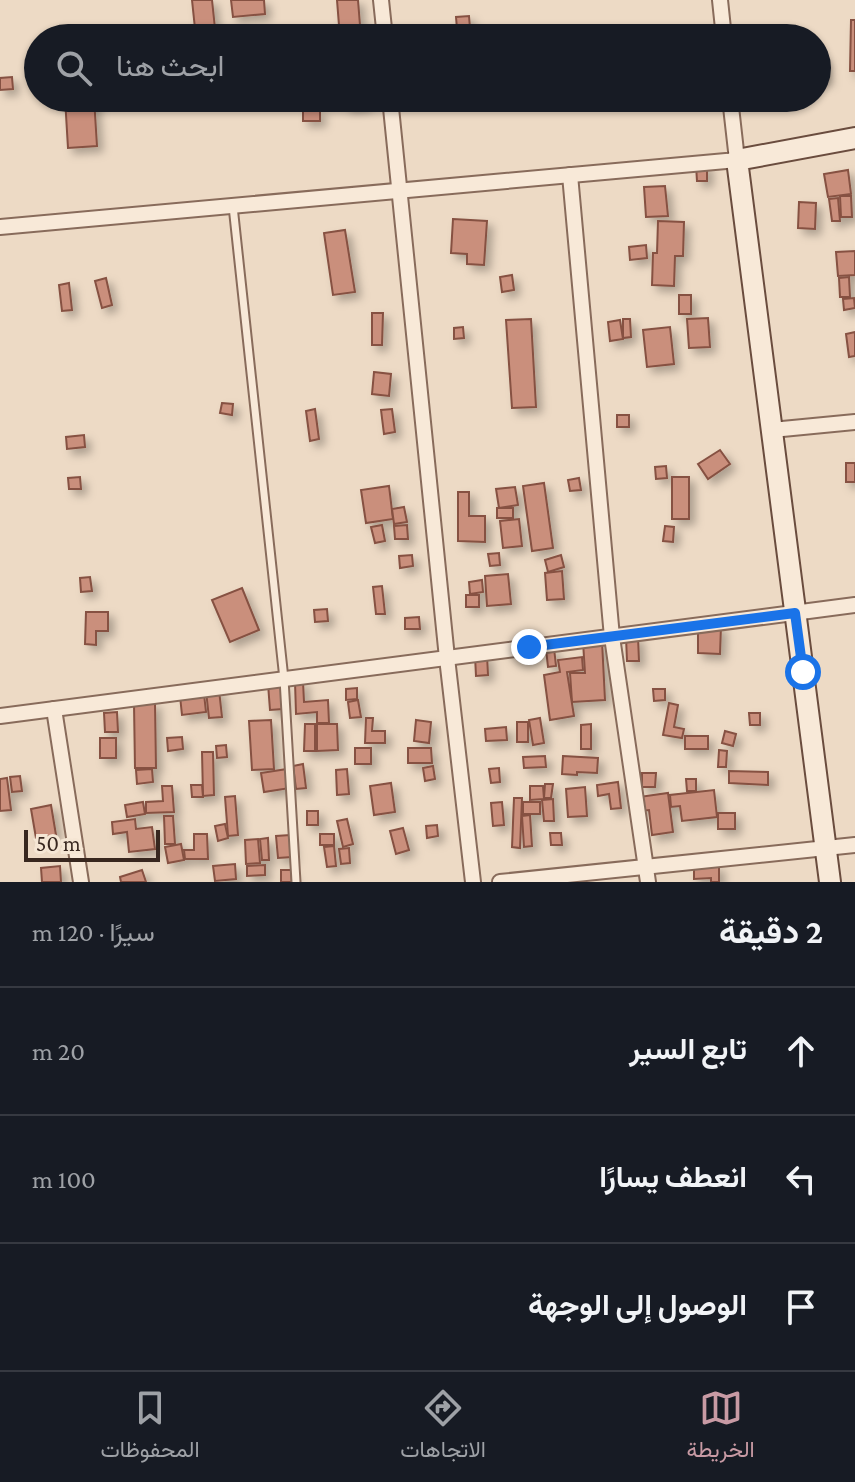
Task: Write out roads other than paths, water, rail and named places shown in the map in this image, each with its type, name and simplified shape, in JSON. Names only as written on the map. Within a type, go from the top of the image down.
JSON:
[{"type":"main road","points":[[830,882],[737,160],[855,138]]},
{"type":"street","points":[[381,0],[384,24]]},
{"type":"street","points":[[720,0],[723,24]]},
{"type":"street","points":[[391,112],[473,882]]},
{"type":"street","points":[[0,227],[737,160],[732,112]]},
{"type":"street","points":[[570,175],[612,637],[646,874]]},
{"type":"street","points":[[772,430],[855,422]]},
{"type":"street","points":[[0,716],[855,605]]},
{"type":"street","points":[[54,709],[81,882]]},
{"type":"street","points":[[500,882],[646,874],[855,845]]},
{"type":"lane","points":[[233,206],[284,679],[296,882]]}]
